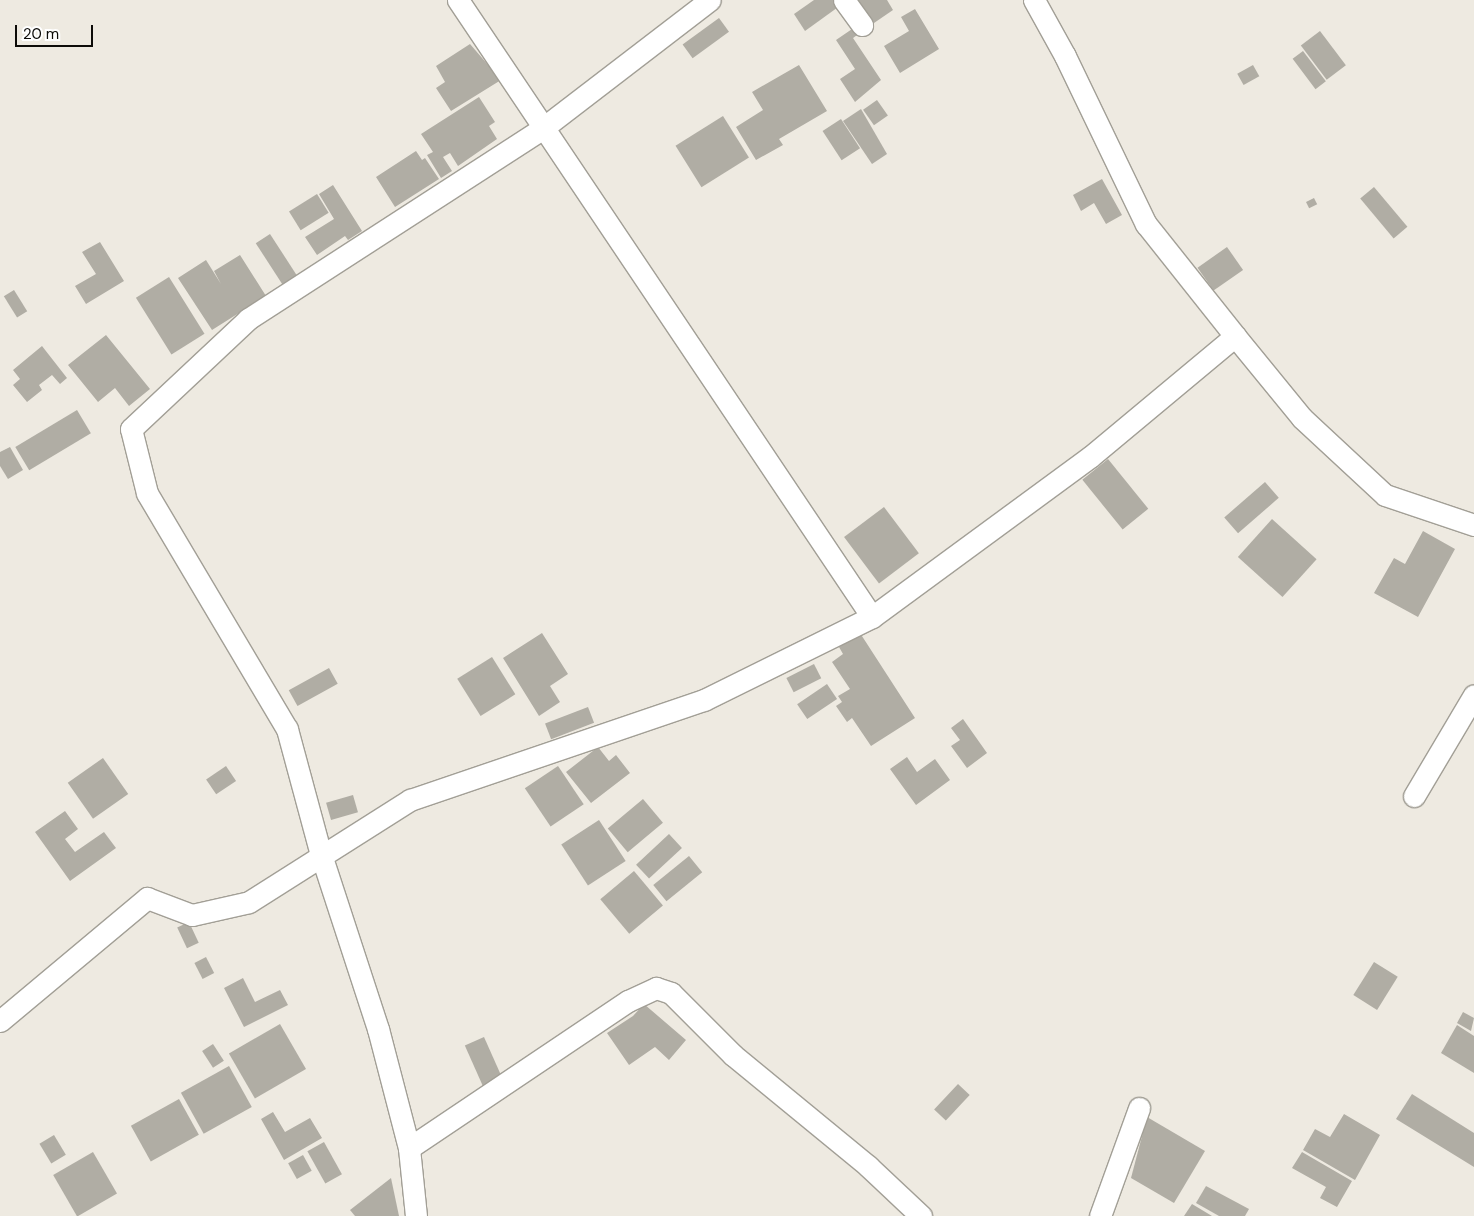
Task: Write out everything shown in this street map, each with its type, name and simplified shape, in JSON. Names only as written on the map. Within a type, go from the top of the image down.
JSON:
[{"type":"street","points":[[458,0],[872,617]]},
{"type":"street","points":[[416,1216],[409,1148],[378,1029],[321,855],[287,729],[147,493],[131,429],[248,319],[543,128],[710,0]]},
{"type":"street","points":[[844,0],[862,25]]},
{"type":"street","points":[[1034,0],[1065,56],[1146,224],[1234,336],[1302,418],[1385,495],[1474,526]]},
{"type":"street","points":[[0,1021],[147,898],[192,915],[249,902],[410,800],[704,700],[872,617],[1090,457],[1234,336]]},
{"type":"street","points":[[1414,796],[1474,695]]},
{"type":"street","points":[[409,1148],[628,1001],[656,988],[671,993],[733,1055],[868,1166],[921,1216]]},
{"type":"street","points":[[1100,1216],[1139,1108]]},
{"type":"building","points":[[814,0],[837,0],[841,5],[805,31],[794,14]]},
{"type":"building","points":[[858,0],[887,0],[893,10],[874,23]]},
{"type":"building","points":[[915,9],[939,49],[900,73],[884,46],[909,31],[901,17]]},
{"type":"building","points":[[719,18],[729,32],[693,58],[683,44]]},
{"type":"building","points":[[855,27],[860,33],[853,38],[881,80],[855,102],[840,79],[855,69],[836,40]]},
{"type":"building","points":[[1320,31],[1346,65],[1327,80],[1301,45]]},
{"type":"building","points":[[470,44],[501,80],[451,111],[436,88],[445,82],[436,66]]},
{"type":"building","points":[[1303,51],[1326,81],[1315,89],[1293,59]]},
{"type":"building","points":[[799,65],[827,111],[779,139],[783,145],[756,160],[736,127],[763,110],[752,92]]},
{"type":"building","points":[[1253,65],[1259,76],[1244,85],[1237,74]]},
{"type":"building","points":[[479,97],[495,122],[489,126],[497,139],[458,166],[450,153],[443,157],[452,171],[441,178],[427,155],[433,152],[421,134]]},
{"type":"building","points":[[877,100],[888,116],[874,125],[863,110]]},
{"type":"building","points":[[861,109],[887,154],[872,164],[843,121]]},
{"type":"building","points":[[723,116],[749,158],[701,187],[676,146]]},
{"type":"building","points":[[841,119],[860,148],[842,160],[823,131]]},
{"type":"building","points":[[416,151],[422,160],[425,158],[439,179],[395,207],[376,177]]},
{"type":"building","points":[[1102,179],[1122,215],[1106,224],[1094,203],[1081,211],[1073,195]]},
{"type":"building","points":[[333,185],[362,231],[348,240],[345,236],[317,255],[305,237],[334,219],[319,194]]},
{"type":"building","points":[[1374,187],[1407,227],[1394,238],[1360,199]]},
{"type":"building","points":[[317,194],[329,213],[301,230],[289,211]]},
{"type":"building","points":[[1314,198],[1317,204],[1309,208],[1306,202]]},
{"type":"building","points":[[270,234],[297,276],[283,285],[256,243]]},
{"type":"building","points":[[100,242],[124,281],[86,304],[75,286],[96,274],[82,252]]},
{"type":"building","points":[[1227,247],[1243,270],[1214,291],[1198,268]]},
{"type":"building","points":[[240,255],[266,296],[212,330],[178,278],[206,260],[221,284],[214,271]]},
{"type":"building","points":[[169,277],[205,334],[171,354],[136,298]]},
{"type":"building","points":[[14,290],[27,311],[17,318],[4,296]]},
{"type":"building","points":[[106,335],[150,389],[129,406],[115,388],[98,402],[68,365]]},
{"type":"building","points":[[42,346],[67,378],[60,384],[52,375],[39,385],[42,390],[27,402],[13,385],[20,379],[13,370]]},
{"type":"building","points":[[77,410],[91,433],[29,470],[15,447]]},
{"type":"building","points":[[10,447],[23,470],[8,479],[0,466],[0,452]]},
{"type":"building","points":[[1108,459],[1148,509],[1123,530],[1082,480]]},
{"type":"building","points":[[1265,482],[1279,498],[1238,533],[1224,517]]},
{"type":"building","points":[[884,507],[919,553],[879,583],[844,537]]},
{"type":"building","points":[[1272,519],[1317,559],[1282,597],[1238,557]]},
{"type":"building","points":[[1423,531],[1455,549],[1418,617],[1374,593],[1394,558],[1405,564]]},
{"type":"building","points":[[542,633],[568,674],[550,686],[560,702],[539,716],[503,658]]},
{"type":"building","points":[[860,633],[915,718],[871,746],[852,718],[847,722],[836,706],[842,702],[838,696],[850,689],[832,662],[843,654],[839,647]]},
{"type":"building","points":[[492,657],[515,694],[481,716],[457,679]]},
{"type":"building","points":[[814,664],[821,678],[794,692],[786,678]]},
{"type":"building","points":[[329,668],[338,684],[297,706],[289,690]]},
{"type":"building","points":[[827,684],[837,699],[807,719],[797,704]]},
{"type":"building","points":[[588,707],[594,723],[551,739],[545,723]]},
{"type":"building","points":[[963,719],[987,753],[967,768],[951,746],[960,740],[951,728]]},
{"type":"building","points":[[598,747],[609,761],[616,755],[630,773],[591,803],[566,772]]},
{"type":"building","points":[[907,757],[917,772],[935,759],[950,780],[916,805],[890,769]]},
{"type":"building","points":[[103,758],[128,794],[93,819],[68,783]]},
{"type":"building","points":[[226,766],[236,781],[216,794],[206,779]]},
{"type":"building","points":[[558,766],[584,804],[551,827],[525,788]]},
{"type":"building","points":[[353,795],[358,812],[331,820],[326,803]]},
{"type":"building","points":[[643,799],[663,823],[628,852],[608,829]]},
{"type":"building","points":[[65,811],[78,829],[65,839],[75,852],[104,832],[116,848],[70,881],[35,832]]},
{"type":"building","points":[[599,820],[626,861],[588,886],[561,845]]},
{"type":"building","points":[[669,834],[682,848],[649,879],[636,865]]},
{"type":"building","points":[[689,856],[702,872],[666,901],[653,885]]},
{"type":"building","points":[[634,871],[663,905],[629,934],[600,899]]},
{"type":"building","points":[[189,922],[199,943],[187,948],[177,927]]},
{"type":"building","points":[[206,957],[214,973],[203,979],[194,963]]},
{"type":"building","points":[[1374,962],[1398,977],[1377,1010],[1353,995]]},
{"type":"building","points":[[243,978],[255,1002],[280,990],[288,1005],[244,1027],[224,988]]},
{"type":"building","points":[[644,1004],[686,1040],[669,1060],[655,1047],[629,1065],[607,1033],[633,1016]]},
{"type":"building","points":[[1463,1012],[1474,1018],[1471,1031],[1457,1023]]},
{"type":"building","points":[[280,1024],[306,1069],[255,1099],[229,1054]]},
{"type":"building","points":[[1457,1025],[1474,1036],[1474,1073],[1441,1053]]},
{"type":"building","points":[[484,1037],[504,1082],[485,1090],[465,1046]]},
{"type":"building","points":[[213,1044],[224,1061],[213,1068],[202,1051]]},
{"type":"building","points":[[229,1066],[252,1107],[204,1134],[181,1093]]},
{"type":"building","points":[[958,1084],[970,1095],[946,1121],[934,1110]]},
{"type":"building","points":[[1412,1094],[1474,1133],[1474,1167],[1396,1119]]},
{"type":"building","points":[[179,1099],[199,1135],[151,1162],[131,1126]]},
{"type":"building","points":[[273,1112],[285,1132],[310,1118],[322,1138],[284,1160],[261,1119]]},
{"type":"building","points":[[1344,1114],[1380,1135],[1355,1180],[1303,1150],[1315,1129],[1330,1137]]},
{"type":"building","points":[[1147,1117],[1205,1151],[1174,1203],[1131,1178]]},
{"type":"building","points":[[54,1135],[66,1155],[51,1163],[39,1144]]},
{"type":"building","points":[[324,1142],[342,1174],[325,1184],[307,1151]]},
{"type":"building","points":[[93,1152],[117,1194],[77,1216],[53,1175]]},
{"type":"building","points":[[1302,1152],[1352,1181],[1337,1207],[1320,1198],[1326,1187],[1292,1168]]},
{"type":"building","points":[[303,1155],[312,1171],[297,1179],[288,1163]]},
{"type":"building","points":[[391,1178],[399,1216],[355,1216],[350,1210]]},
{"type":"building","points":[[1206,1186],[1249,1209],[1245,1216],[1219,1216],[1196,1203]]},
{"type":"building","points":[[1192,1204],[1212,1216],[1184,1216]]}]
